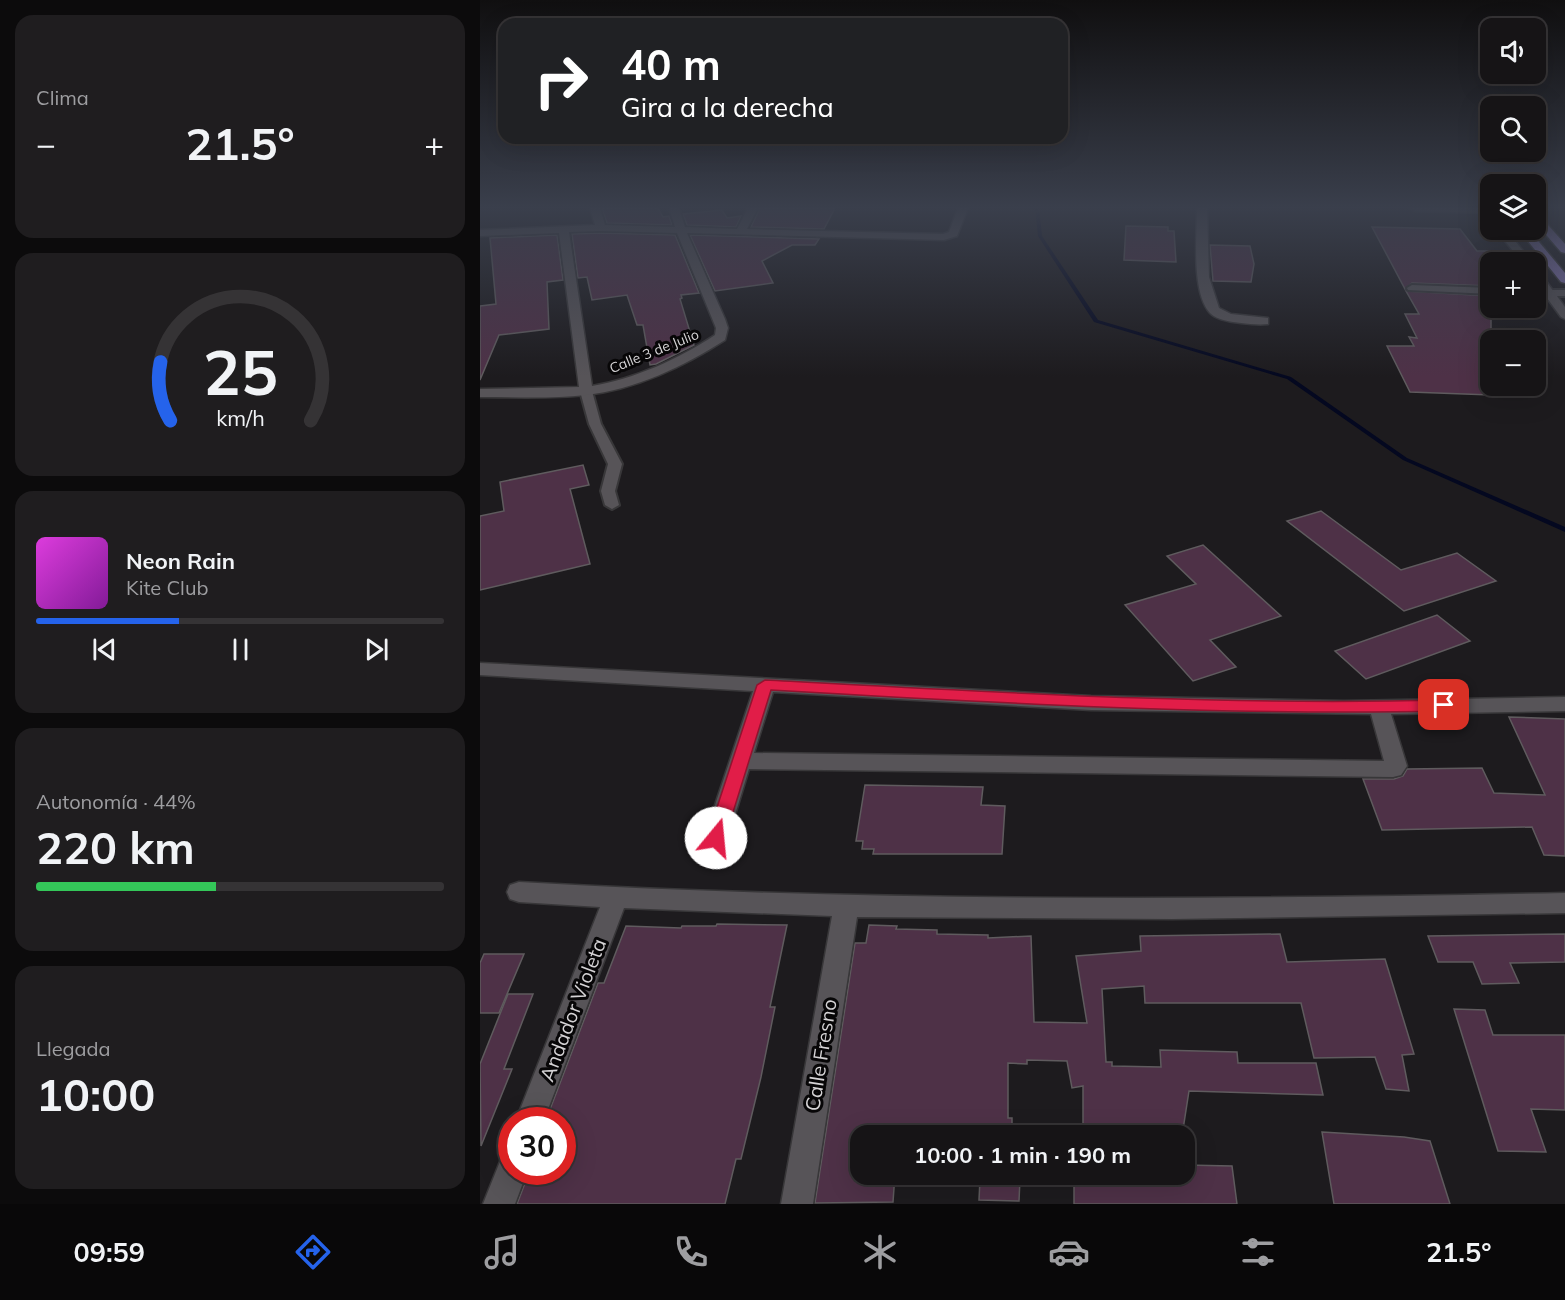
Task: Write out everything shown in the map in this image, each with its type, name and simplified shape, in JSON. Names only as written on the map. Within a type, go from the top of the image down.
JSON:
[{"type":"main road","points":[[1553,264],[1565,279]]},
{"type":"street","points":[[569,264],[586,391]]},
{"type":"street","name":"Calle 3 de Julio","points":[[480,393],[586,391],[646,373],[711,344],[721,337],[722,328],[695,264]]},
{"type":"street","points":[[1205,264],[1206,295],[1215,311],[1264,321]]},
{"type":"street","points":[[1546,289],[1565,315]]},
{"type":"street","points":[[480,669],[1091,703],[1379,707],[1565,704]]},
{"type":"street","points":[[716,838],[765,685]]},
{"type":"street","points":[[741,761],[1393,769],[1396,766],[1379,707]]},
{"type":"street","points":[[519,892],[846,907],[1066,910],[1565,903]]},
{"type":"street","name":"Andador Violeta","points":[[536,1107],[615,898]]},
{"type":"street","name":"Calle Fresno","points":[[797,1204],[846,907]]},
{"type":"street","points":[[499,1204],[506,1185]]},
{"type":"lane","points":[[1412,288],[1480,291]]},
{"type":"lane","points":[[1546,294],[1565,293]]},
{"type":"lane","points":[[586,391],[595,424],[608,444],[615,464],[608,491],[612,505]]},
{"type":"building","points":[[492,264],[561,264],[563,280],[547,282],[549,329],[499,335],[480,380],[480,306],[496,304]]},
{"type":"building","points":[[576,264],[687,264],[699,293],[681,295],[680,299],[694,345],[650,365],[643,325],[637,325],[627,295],[592,300],[587,277],[578,278]]},
{"type":"building","points":[[703,264],[764,264],[773,283],[715,291]]},
{"type":"building","points":[[1212,264],[1254,264],[1251,282],[1213,281]]},
{"type":"building","points":[[1392,264],[1480,264],[1480,286],[1412,283],[1405,289]]},
{"type":"building","points":[[1406,291],[1480,295],[1480,318],[1491,318],[1491,330],[1480,330],[1480,395],[1410,392],[1387,346],[1414,346],[1409,337],[1417,338],[1405,314],[1419,314]]},
{"type":"building","points":[[583,465],[589,485],[570,489],[590,564],[480,590],[480,516],[504,511],[500,482]]},
{"type":"building","points":[[1321,511],[1401,570],[1457,553],[1496,581],[1404,611],[1287,521]]},
{"type":"building","points":[[1203,545],[1281,616],[1210,640],[1236,667],[1193,681],[1125,605],[1196,584],[1167,556]]},
{"type":"building","points":[[1437,615],[1470,641],[1366,679],[1335,651]]},
{"type":"building","points":[[1509,717],[1565,719],[1565,856],[1544,855],[1532,827],[1382,830],[1363,779],[1394,779],[1403,776],[1407,769],[1482,768],[1494,793],[1545,795]]},
{"type":"building","points":[[865,785],[983,787],[981,805],[1005,806],[1002,854],[873,854],[874,849],[862,849],[863,841],[856,841]]},
{"type":"building","points":[[717,924],[787,925],[770,1007],[775,1007],[761,1077],[741,1159],[736,1159],[725,1204],[517,1204],[524,1185],[576,1185],[576,1107],[551,1107],[598,983],[604,983],[626,926],[681,928],[682,926],[716,926]]},
{"type":"building","points":[[869,925],[897,926],[896,929],[937,930],[937,934],[988,935],[988,938],[1031,936],[1034,1022],[1087,1023],[1076,956],[1141,951],[1140,936],[1280,934],[1287,962],[1385,959],[1414,1054],[1402,1055],[1409,1091],[1386,1089],[1375,1057],[1314,1058],[1301,1003],[1145,1003],[1144,986],[1102,989],[1106,1062],[1112,1062],[1112,1066],[1161,1067],[1160,1050],[1237,1052],[1238,1063],[1316,1063],[1323,1095],[1189,1091],[1184,1125],[1083,1125],[1083,1086],[1072,1088],[1067,1061],[1027,1060],[1027,1064],[1008,1063],[1008,1118],[1012,1118],[1012,1125],[850,1125],[850,1185],[894,1185],[893,1202],[815,1203],[855,943],[866,943]]},
{"type":"building","points":[[1565,934],[1565,962],[1510,963],[1519,983],[1482,984],[1473,962],[1438,962],[1428,936]]},
{"type":"building","points":[[484,954],[524,954],[499,1013],[480,1013],[480,963]]},
{"type":"building","points":[[508,994],[533,994],[504,1069],[512,1069],[481,1146],[480,1064]]},
{"type":"building","points":[[1454,1009],[1485,1010],[1493,1035],[1565,1035],[1565,1110],[1531,1109],[1546,1152],[1498,1151]]},
{"type":"building","points":[[1322,1132],[1404,1137],[1430,1141],[1450,1204],[1334,1204]]},
{"type":"building","points":[[1195,1165],[1232,1166],[1237,1204],[1074,1204],[1074,1185],[1195,1185]]},
{"type":"building","points":[[980,1185],[1020,1185],[1019,1201],[979,1200]]},
{"type":"waterway","points":[[1059,264],[1096,321],[1289,378],[1405,459],[1565,530]]},
{"type":"route","points":[[716,838],[765,685],[1091,703],[1344,708],[1444,705]]}]
